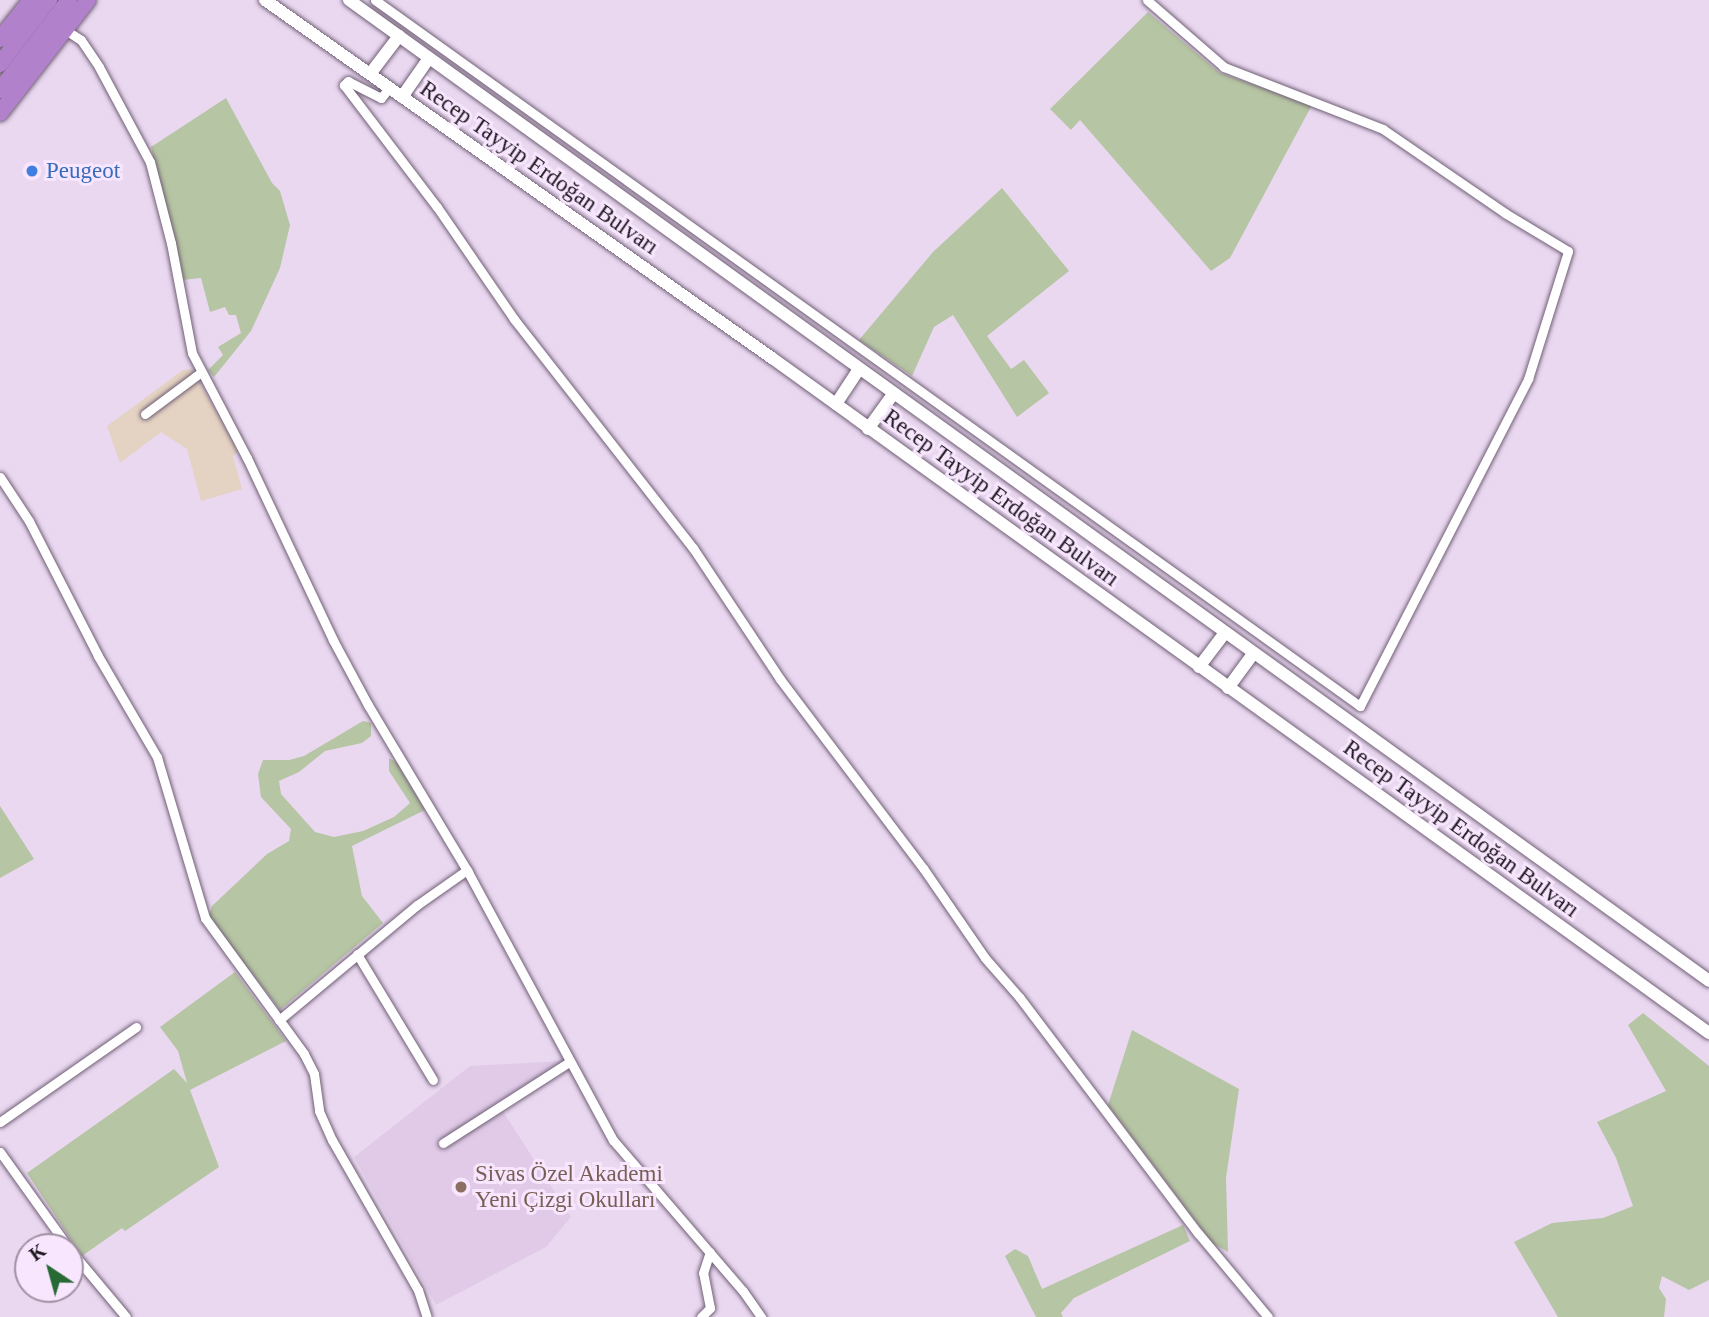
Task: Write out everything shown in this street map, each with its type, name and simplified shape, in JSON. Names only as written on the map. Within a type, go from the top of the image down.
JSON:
[{"type":"highway","points":[[0,39],[31,0]]},
{"type":"highway","points":[[0,64],[48,0]]},
{"type":"highway","points":[[0,90],[69,0]]},
{"type":"highway","points":[[0,113],[88,0]]},
{"type":"street","name":"Recep Tayyip Erdoğan Bulvarı","points":[[265,0],[836,404],[1709,1033]]},
{"type":"street","name":"Recep Tayyip Erdoğan Bulvarı","points":[[349,0],[1224,634],[1709,981]]},
{"type":"street","points":[[375,0],[1360,706],[1528,379],[1568,251],[1504,213],[1383,130],[1224,67],[1147,0]]},
{"type":"street","points":[[64,29],[80,40],[99,67],[150,162],[171,243],[192,353],[200,373],[247,458],[333,640],[467,870],[613,1140],[710,1252],[761,1317]]},
{"type":"street","points":[[370,74],[398,36]]},
{"type":"street","points":[[415,48],[425,36]]},
{"type":"street","points":[[402,97],[429,58]]},
{"type":"street","points":[[389,88],[381,98],[348,81],[344,85],[437,207],[514,319],[693,548],[780,678],[923,868],[985,958],[1020,998],[1198,1233],[1268,1317]]},
{"type":"street","points":[[877,381],[888,367]]},
{"type":"street","points":[[836,404],[859,369]]},
{"type":"street","points":[[145,414],[200,373]]},
{"type":"street","points":[[868,429],[894,393]]},
{"type":"street","points":[[0,477],[29,521],[98,656],[157,757],[205,918],[279,1020],[314,1074],[319,1111],[331,1140],[418,1290],[427,1317]]},
{"type":"street","points":[[1241,646],[1254,630]]},
{"type":"street","points":[[1199,667],[1224,634]]},
{"type":"street","points":[[1228,688],[1253,654]]},
{"type":"street","points":[[279,1020],[417,905],[467,870]]},
{"type":"street","points":[[357,954],[433,1080]]},
{"type":"street","points":[[0,1122],[136,1027]]},
{"type":"street","points":[[443,1143],[569,1062]]},
{"type":"street","points":[[0,1152],[58,1233]]},
{"type":"street","points":[[701,1317],[710,1308],[703,1273],[710,1252]]},
{"type":"street","points":[[84,1267],[126,1317]]},
{"type":"shaded area","points":[[192,369],[239,451],[233,456],[242,489],[201,501],[187,449],[161,432],[120,463],[107,426],[183,370]]},
{"type":"shaded area","name":"Sivas Özel Akademi Yeni Çizgi Okulları","points":[[562,1061],[566,1070],[502,1110],[571,1217],[546,1247],[436,1305],[354,1157],[470,1066]]},
{"type":"green space","points":[[1148,12],[1220,73],[1312,105],[1230,258],[1211,271],[1080,120],[1071,130],[1050,109]]},
{"type":"green space","points":[[226,98],[272,183],[280,191],[290,225],[280,268],[251,331],[214,377],[208,370],[223,355],[218,347],[241,333],[236,315],[229,315],[225,307],[210,312],[201,278],[182,280],[151,147]]},
{"type":"green space","points":[[1002,188],[1069,271],[987,336],[1011,369],[1024,360],[1049,393],[1017,417],[953,315],[934,327],[912,376],[859,340],[933,252]]},
{"type":"green space","points":[[363,721],[371,723],[371,736],[362,743],[325,751],[299,772],[279,781],[281,794],[315,832],[334,837],[363,831],[394,817],[410,803],[389,771],[389,758],[397,763],[425,810],[352,846],[362,896],[383,923],[280,1010],[209,916],[212,906],[267,854],[289,841],[291,829],[261,797],[258,774],[263,760],[289,760],[304,756]]},
{"type":"green space","points":[[0,806],[34,859],[0,878]]},
{"type":"green space","points":[[235,972],[286,1041],[190,1090],[219,1167],[125,1231],[122,1228],[84,1255],[84,1233],[67,1233],[27,1173],[174,1069],[187,1083],[178,1051],[160,1027]]},
{"type":"green space","points":[[1643,1013],[1709,1066],[1709,1280],[1689,1290],[1662,1276],[1659,1288],[1666,1299],[1664,1317],[1558,1317],[1514,1242],[1552,1223],[1603,1218],[1633,1206],[1616,1158],[1597,1122],[1666,1091],[1628,1025]]},
{"type":"green space","points":[[1132,1030],[1239,1089],[1226,1178],[1228,1252],[1212,1243],[1108,1105]]},
{"type":"green space","points":[[1183,1225],[1190,1241],[1074,1298],[1061,1313],[1063,1317],[1036,1317],[1005,1256],[1015,1249],[1028,1256],[1042,1289]]},
{"type":"place","name":"Peugeot","points":[[32,171]]},
{"type":"place","name":"Sivas Özel Akademi Yeni Çizgi Okulları","points":[[461,1187]]}]
